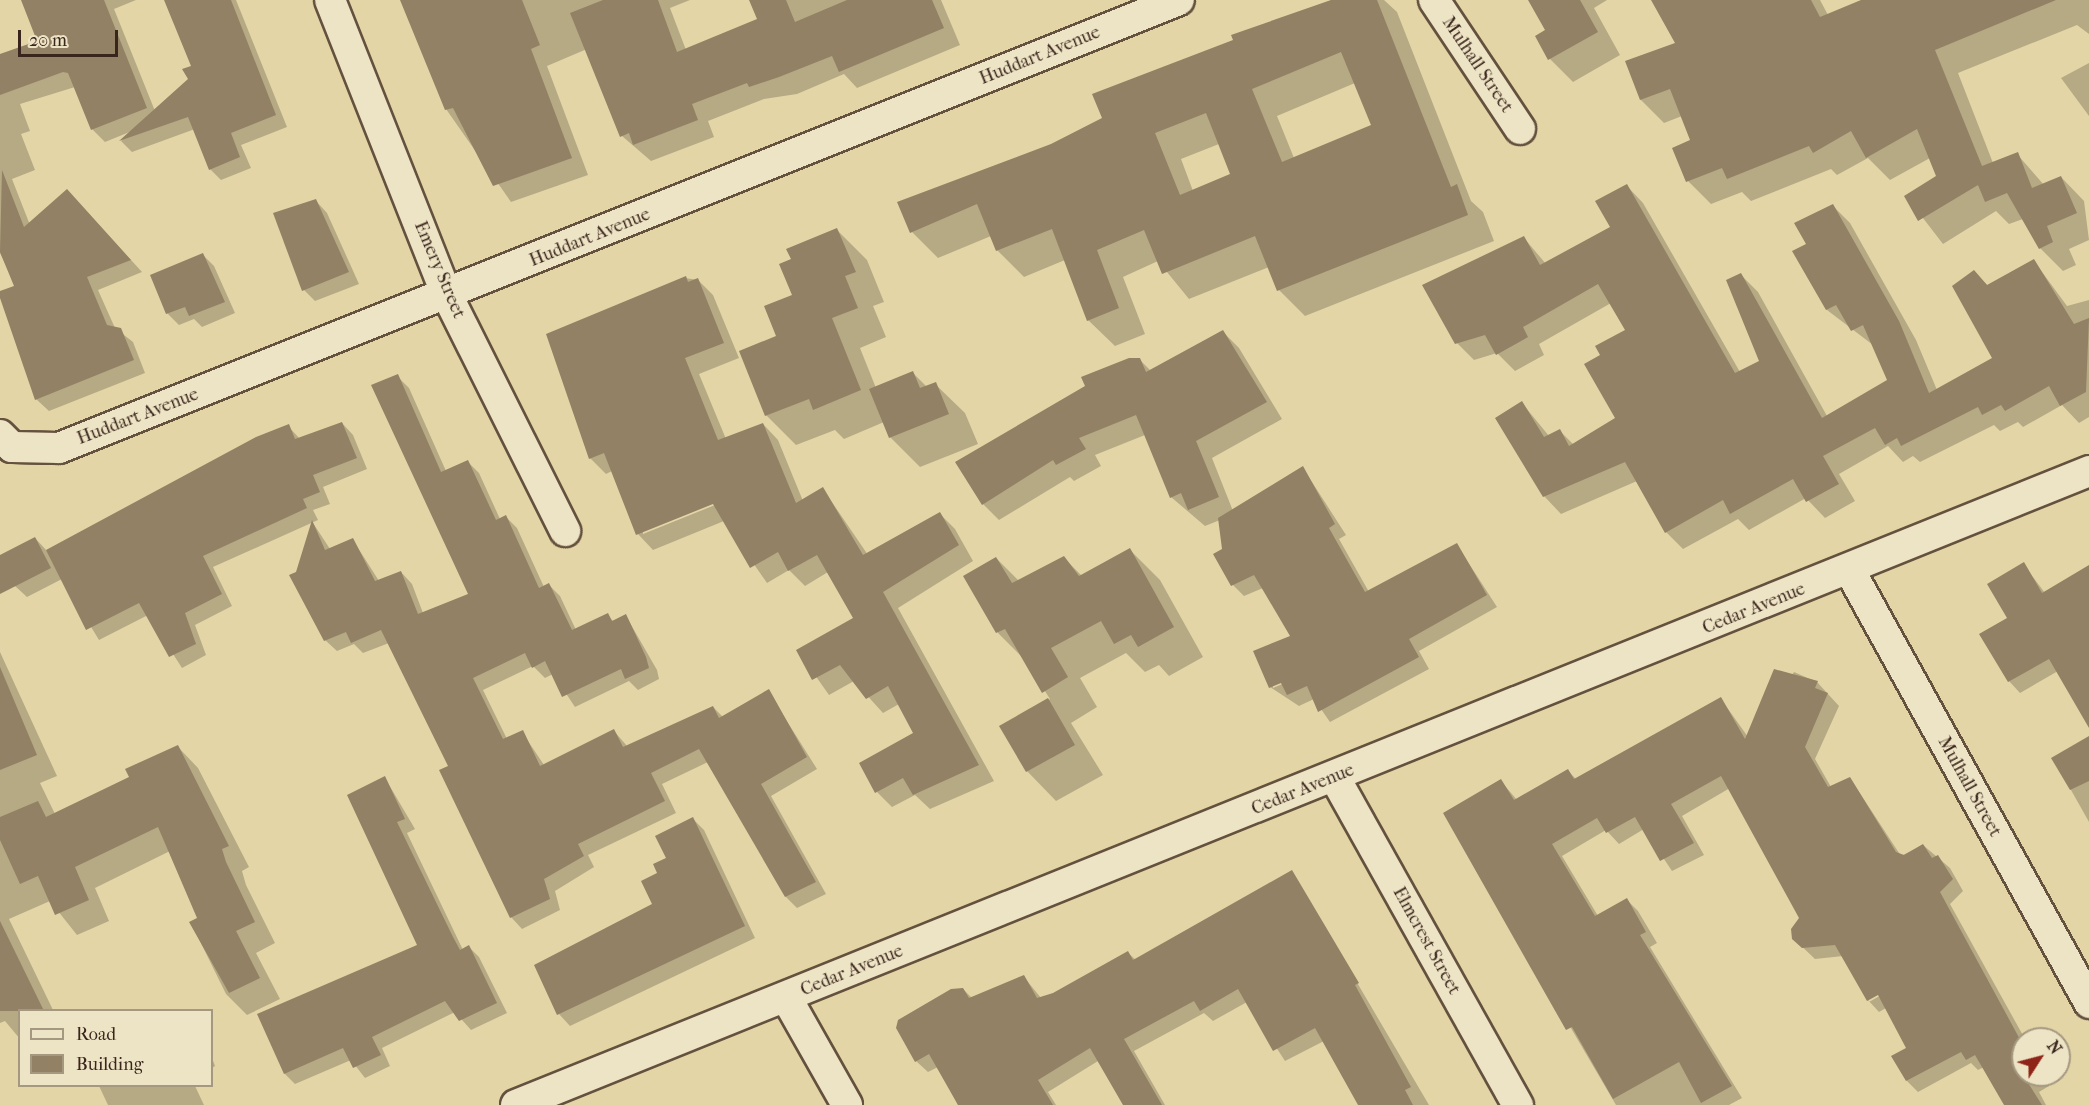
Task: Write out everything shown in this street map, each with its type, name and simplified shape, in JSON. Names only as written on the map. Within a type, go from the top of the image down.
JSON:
[{"type":"street","name":"Emery Street","points":[[330,0],[447,295],[565,531]]},
{"type":"street","name":"Huddart Avenue","points":[[0,435],[12,447],[59,448],[447,295],[1179,0]]},
{"type":"street","name":"Mulhall Street","points":[[1434,0],[1520,129]]},
{"type":"street","name":"Cedar Avenue","points":[[516,1105],[1850,571],[2089,471]]},
{"type":"street","name":"Mulhall Street","points":[[1850,571],[2089,1004]]},
{"type":"street","name":"Elmcrest Street","points":[[1335,778],[1518,1105]]},
{"type":"street","points":[[786,997],[848,1105]]},
{"type":"building","points":[[21,0],[104,0],[147,108],[91,130],[68,73],[63,72],[0,95],[0,54],[37,41]]},
{"type":"building","points":[[164,0],[231,0],[276,115],[231,133],[240,157],[209,170],[188,117],[119,141],[188,79],[182,69],[191,66]]},
{"type":"building","points":[[400,0],[522,0],[540,45],[531,49],[572,158],[493,186],[453,108],[445,110]]},
{"type":"building","points":[[603,0],[658,0],[677,52],[757,19],[749,0],[786,0],[795,22],[847,0],[932,0],[944,28],[839,72],[832,56],[749,87],[747,83],[692,104],[698,120],[633,145],[629,133],[620,137],[570,13]]},
{"type":"building","points":[[1331,0],[1377,0],[1451,187],[1457,184],[1468,215],[1277,291],[1255,236],[1162,274],[1144,230],[1097,250],[1119,308],[1087,321],[1052,229],[996,251],[977,204],[910,233],[897,202],[1051,144],[1102,118],[1092,94],[1233,40],[1231,35]],"holes":[[[1341,52],[1371,125],[1282,162],[1252,89]],[[1206,113],[1230,174],[1180,195],[1155,133]]]},
{"type":"building","points":[[1528,0],[1580,0],[1598,32],[1548,60],[1535,36],[1545,30]]},
{"type":"building","points":[[1651,0],[1811,0],[1820,17],[1861,0],[2056,0],[1935,50],[1982,166],[2018,152],[2032,188],[2061,176],[2077,213],[2047,226],[2053,242],[2039,249],[2007,193],[1985,202],[1978,185],[1918,221],[1904,196],[1936,176],[1917,129],[1866,158],[1851,131],[1813,153],[1809,146],[1727,179],[1722,168],[1686,182],[1672,148],[1690,140],[1670,89],[1640,100],[1625,61],[1675,43]]},
{"type":"building","points":[[2,170],[24,227],[67,189],[131,260],[87,277],[107,325],[121,328],[134,360],[35,400],[0,298],[0,291],[14,286],[0,252]]},
{"type":"building","points":[[1627,184],[1735,373],[1759,361],[1726,280],[1741,273],[1822,418],[1887,380],[1863,325],[1851,331],[1836,305],[1826,310],[1792,251],[1806,244],[1794,223],[1833,204],[1899,321],[1929,393],[1992,358],[1952,286],[1974,270],[1987,285],[2034,259],[2074,324],[2089,318],[2086,392],[2060,406],[2049,386],[2005,411],[2001,405],[1982,415],[1978,407],[1901,446],[1897,438],[1885,445],[1875,428],[1823,456],[1839,484],[1806,502],[1793,479],[1730,514],[1723,500],[1665,533],[1625,462],[1543,497],[1495,418],[1522,401],[1544,437],[1560,429],[1569,446],[1615,418],[1584,364],[1600,355],[1595,346],[1625,330],[1598,284],[1523,327],[1528,337],[1496,355],[1485,335],[1455,344],[1422,285],[1524,236],[1540,265],[1610,227],[1595,201]]},
{"type":"building","points":[[316,199],[349,272],[302,291],[273,213]]},
{"type":"building","points":[[837,228],[856,272],[845,276],[858,308],[832,318],[861,390],[813,410],[809,399],[765,416],[739,351],[776,336],[764,306],[792,295],[779,264],[791,259],[786,249]]},
{"type":"building","points":[[203,253],[225,302],[189,316],[185,307],[166,314],[150,275]]},
{"type":"building","points":[[686,276],[688,282],[698,278],[724,343],[685,358],[718,440],[763,423],[796,503],[823,487],[863,555],[940,512],[959,545],[883,592],[979,765],[913,795],[903,778],[875,793],[859,763],[913,733],[888,686],[866,699],[840,665],[812,680],[796,650],[853,618],[817,555],[788,571],[778,552],[750,568],[713,504],[636,535],[604,453],[589,459],[546,334]]},
{"type":"building","points":[[1223,330],[1267,402],[1196,441],[1219,497],[1188,510],[1181,493],[1170,498],[1136,415],[1079,438],[1086,449],[1056,465],[1053,460],[982,505],[955,462],[1085,386],[1081,377],[1129,358],[1140,358],[1146,372]]},
{"type":"building","points":[[913,371],[920,388],[936,382],[949,414],[889,438],[869,389]]},
{"type":"building","points":[[398,374],[441,472],[468,460],[496,520],[506,515],[539,588],[549,583],[572,630],[608,613],[612,621],[626,614],[646,657],[649,668],[625,679],[621,669],[562,697],[545,661],[532,668],[525,653],[473,678],[503,739],[523,730],[540,766],[614,729],[623,747],[713,706],[719,718],[769,689],[807,757],[761,784],[816,882],[785,897],[699,749],[651,773],[665,801],[578,844],[584,856],[544,879],[550,899],[510,918],[439,770],[448,766],[381,630],[351,643],[346,632],[324,641],[289,575],[296,572],[312,520],[325,550],[353,538],[375,581],[401,571],[418,614],[468,594],[371,385]]},
{"type":"building","points":[[342,422],[357,458],[313,475],[320,492],[303,499],[307,508],[203,556],[222,594],[185,613],[196,644],[169,657],[139,603],[86,630],[46,550],[256,437],[289,424],[295,439]]},
{"type":"building","points":[[1303,466],[1335,524],[1329,528],[1365,592],[1457,543],[1487,595],[1409,639],[1419,657],[1318,712],[1307,686],[1287,695],[1281,683],[1269,688],[1253,651],[1290,636],[1254,575],[1231,586],[1213,554],[1222,549],[1218,518]]},
{"type":"building","points":[[35,537],[51,568],[0,594],[0,555]]},
{"type":"building","points":[[1130,548],[1174,627],[1138,647],[1131,635],[1114,644],[1101,621],[1051,648],[1068,677],[1042,693],[1005,629],[996,633],[963,576],[996,557],[1012,583],[1064,556],[1079,576]]},
{"type":"building","points":[[2024,562],[2042,593],[2089,565],[2089,728],[2049,659],[2008,682],[1979,634],[2007,618],[1987,584]]},
{"type":"building","points":[[0,667],[37,755],[0,770]]},
{"type":"building","points":[[1774,669],[1818,681],[1815,688],[1828,693],[1805,747],[1828,787],[1850,777],[1896,852],[1904,855],[1923,844],[1932,858],[1938,855],[1953,879],[1940,892],[2013,1027],[2011,1027],[2011,1087],[2031,1087],[2042,1105],[2004,1105],[1975,1055],[1966,1060],[1961,1052],[1906,1081],[1891,1056],[1906,1048],[1878,995],[1867,1001],[1835,945],[1802,948],[1792,939],[1791,929],[1799,918],[1721,776],[1671,804],[1694,843],[1660,861],[1635,817],[1606,833],[1597,818],[1552,844],[1595,916],[1627,898],[1646,932],[1640,935],[1732,1086],[1701,1103],[1679,1062],[1613,1099],[1572,1027],[1566,1030],[1443,813],[1501,779],[1514,800],[1568,769],[1574,779],[1721,697],[1745,739]]},
{"type":"building","points":[[1048,698],[1075,745],[1026,772],[999,726]]},
{"type":"building","points":[[2089,736],[2089,781],[2070,790],[2051,758]]},
{"type":"building","points":[[178,745],[229,846],[222,849],[226,862],[255,922],[236,931],[260,978],[229,993],[189,922],[197,918],[158,827],[75,867],[89,900],[55,915],[38,876],[20,884],[0,840],[0,817],[38,801],[46,817],[129,777],[125,769]]},
{"type":"building","points":[[385,776],[405,819],[397,822],[453,937],[460,950],[469,945],[497,1003],[459,1021],[445,1001],[372,1037],[381,1055],[353,1068],[343,1048],[284,1074],[257,1014],[417,945],[347,795]]},
{"type":"building","points":[[693,817],[745,926],[557,1015],[534,965],[652,904],[641,881],[657,873],[653,864],[666,858],[655,836]]},
{"type":"building","points":[[1292,870],[1359,983],[1355,985],[1411,1087],[1405,1090],[1413,1105],[1358,1105],[1315,1028],[1273,1051],[1238,989],[1200,1011],[1194,1001],[1124,1039],[1162,1105],[1123,1105],[1090,1048],[1038,1080],[1053,1105],[958,1105],[929,1054],[915,1062],[896,1028],[898,1020],[951,989],[963,988],[969,998],[1024,975],[1037,998],[1053,993],[1128,951],[1133,960]]},
{"type":"building","points":[[0,921],[43,1009],[0,1011]]}]
